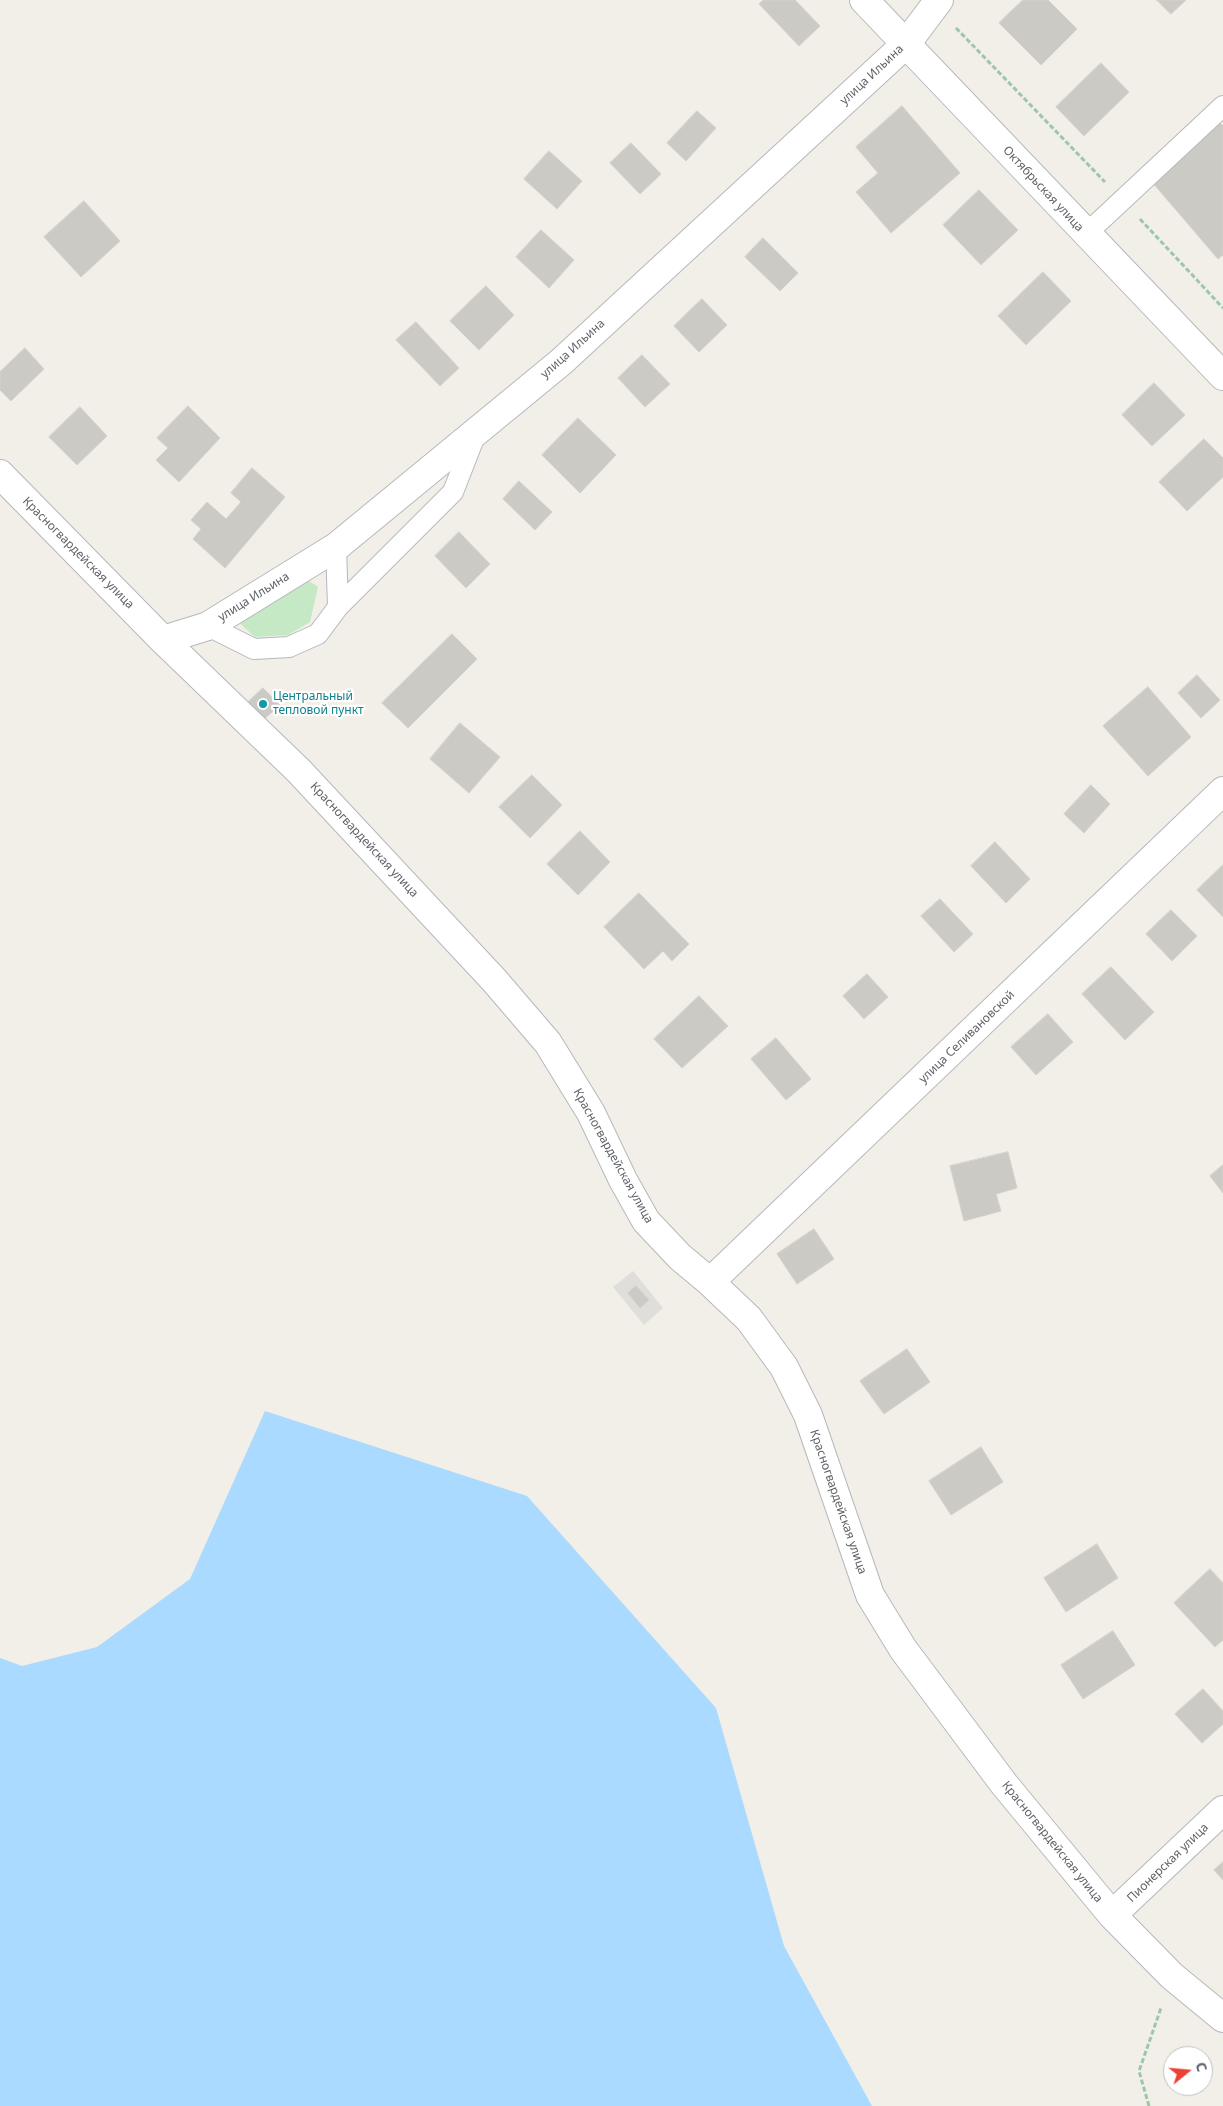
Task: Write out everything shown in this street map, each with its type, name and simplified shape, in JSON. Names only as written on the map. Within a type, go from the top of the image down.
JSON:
[{"type":"street","name":"Октябрьская улица","points":[[864,0],[1223,376]]},
{"type":"street","name":"улица Ильина","points":[[163,640],[208,626],[336,546],[560,362],[906,44],[936,2]]},
{"type":"street","name":"Красногвардейская улица","points":[[0,474],[163,640],[299,771],[500,987],[548,1043],[591,1113],[623,1180],[646,1221],[680,1257],[749,1319],[784,1367],[808,1415],[870,1595],[902,1649],[1004,1784],[1112,1915],[1172,1976],[1223,2018]]},
{"type":"street","name":"улица Селивановской","points":[[710,1282],[1223,791]]},
{"type":"street","name":"Пионерская улица","points":[[1112,1915],[1223,1810]]},
{"type":"lane","points":[[1086,234],[1223,106]]},
{"type":"lane","points":[[208,626],[254,649],[289,647],[318,634],[338,607],[453,492],[476,431]]},
{"type":"lane","points":[[336,546],[338,607]]},
{"type":"path","points":[[936,2],[1223,308]]},
{"type":"path","points":[[1149,2106],[1139,2071],[1172,1976]]},
{"type":"shaded area","points":[[633,1271],[663,1308],[644,1325],[613,1287]]},
{"type":"green space","points":[[306,579],[318,587],[310,622],[288,635],[255,637],[236,620]]},
{"type":"water","points":[[265,1411],[527,1496],[716,1708],[784,1946],[872,2106],[0,2106],[0,1658],[22,1666],[97,1647],[190,1579]]},
{"type":"building","points":[[764,0],[795,0],[820,26],[799,46],[759,4]]},
{"type":"building","points":[[1023,0],[1048,0],[1077,29],[1041,65],[999,23]]},
{"type":"building","points":[[1157,0],[1186,0],[1171,14]]},
{"type":"building","points":[[1101,63],[1129,92],[1084,136],[1056,107]]},
{"type":"building","points":[[902,106],[960,173],[891,233],[856,192],[878,173],[856,147]]},
{"type":"building","points":[[697,111],[716,128],[686,161],[667,143]]},
{"type":"building","points":[[1220,123],[1223,126],[1223,255],[1218,259],[1152,182]]},
{"type":"building","points":[[631,143],[661,174],[640,194],[610,163]]},
{"type":"building","points":[[549,151],[582,181],[557,209],[524,179]]},
{"type":"building","points":[[979,190],[1018,230],[981,265],[943,225]]},
{"type":"building","points":[[84,201],[120,241],[81,277],[44,237]]},
{"type":"building","points":[[541,230],[574,260],[549,288],[516,257]]},
{"type":"building","points":[[763,238],[798,273],[780,291],[745,257]]},
{"type":"building","points":[[1043,272],[1071,301],[1026,345],[998,316]]},
{"type":"building","points":[[486,286],[514,315],[479,350],[450,321]]},
{"type":"building","points":[[702,299],[727,325],[699,352],[674,326]]},
{"type":"building","points":[[416,322],[459,368],[440,386],[396,340]]},
{"type":"building","points":[[25,348],[44,369],[11,401],[0,390],[0,372]]},
{"type":"building","points":[[642,355],[670,384],[645,407],[618,378]]},
{"type":"building","points":[[1154,383],[1185,415],[1152,446],[1122,415]]},
{"type":"building","points":[[188,406],[220,438],[179,482],[156,460],[168,448],[157,438]]},
{"type":"building","points":[[80,407],[107,436],[77,465],[49,437]]},
{"type":"building","points":[[578,418],[616,455],[580,493],[542,455]]},
{"type":"building","points":[[1204,439],[1223,458],[1223,477],[1187,511],[1159,482]]},
{"type":"building","points":[[252,468],[285,497],[225,568],[193,539],[201,529],[191,520],[207,502],[226,519],[241,502],[231,493]]},
{"type":"building","points":[[519,481],[552,512],[535,530],[503,499]]},
{"type":"building","points":[[459,532],[490,564],[466,588],[435,556]]},
{"type":"building","points":[[452,634],[477,659],[408,728],[382,703]]},
{"type":"building","points":[[1197,675],[1220,700],[1201,718],[1178,693]]},
{"type":"building","points":[[1148,687],[1191,737],[1148,776],[1103,726]]},
{"type":"building","name":"Центральный тепловой пункт","points":[[263,688],[280,705],[262,721],[246,704]]},
{"type":"building","points":[[460,723],[500,757],[469,793],[430,759]]},
{"type":"building","points":[[532,775],[562,805],[530,838],[499,807]]},
{"type":"building","points":[[1091,785],[1110,804],[1084,833],[1064,814]]},
{"type":"building","points":[[580,831],[610,862],[578,895],[547,864]]},
{"type":"building","points":[[995,842],[1030,879],[1006,903],[971,866]]},
{"type":"building","points":[[1223,865],[1223,917],[1197,890]]},
{"type":"building","points":[[639,893],[689,944],[672,961],[663,951],[644,969],[604,927]]},
{"type":"building","points":[[940,899],[973,934],[954,952],[921,916]]},
{"type":"building","points":[[1171,910],[1197,936],[1172,961],[1146,934]]},
{"type":"building","points":[[1111,967],[1154,1012],[1125,1040],[1082,994]]},
{"type":"building","points":[[867,974],[888,997],[864,1019],[843,996]]},
{"type":"building","points":[[699,996],[728,1026],[682,1068],[654,1039]]},
{"type":"building","points":[[1048,1014],[1073,1042],[1036,1075],[1011,1047]]},
{"type":"building","points":[[776,1038],[811,1079],[786,1100],[751,1059]]},
{"type":"building","points":[[1008,1152],[1017,1188],[996,1194],[1001,1211],[964,1221],[950,1166]]},
{"type":"building","points":[[1223,1165],[1223,1193],[1210,1176]]},
{"type":"building","points":[[814,1229],[834,1259],[797,1284],[777,1254]]},
{"type":"building","points":[[636,1286],[649,1300],[640,1308],[628,1293]]},
{"type":"building","points":[[907,1349],[930,1382],[884,1414],[860,1381]]},
{"type":"building","points":[[981,1447],[1003,1482],[951,1515],[929,1481]]},
{"type":"building","points":[[1097,1544],[1118,1578],[1066,1612],[1044,1578]]},
{"type":"building","points":[[1210,1569],[1223,1583],[1223,1640],[1215,1647],[1174,1603]]},
{"type":"building","points":[[1113,1631],[1135,1665],[1083,1699],[1061,1665]]},
{"type":"building","points":[[1203,1689],[1223,1711],[1223,1724],[1202,1743],[1175,1714]]},
{"type":"building","points":[[1223,1862],[1223,1880],[1214,1870]]},
{"type":"place","name":"Центральный тепловой пункт","points":[[263,704]]}]
